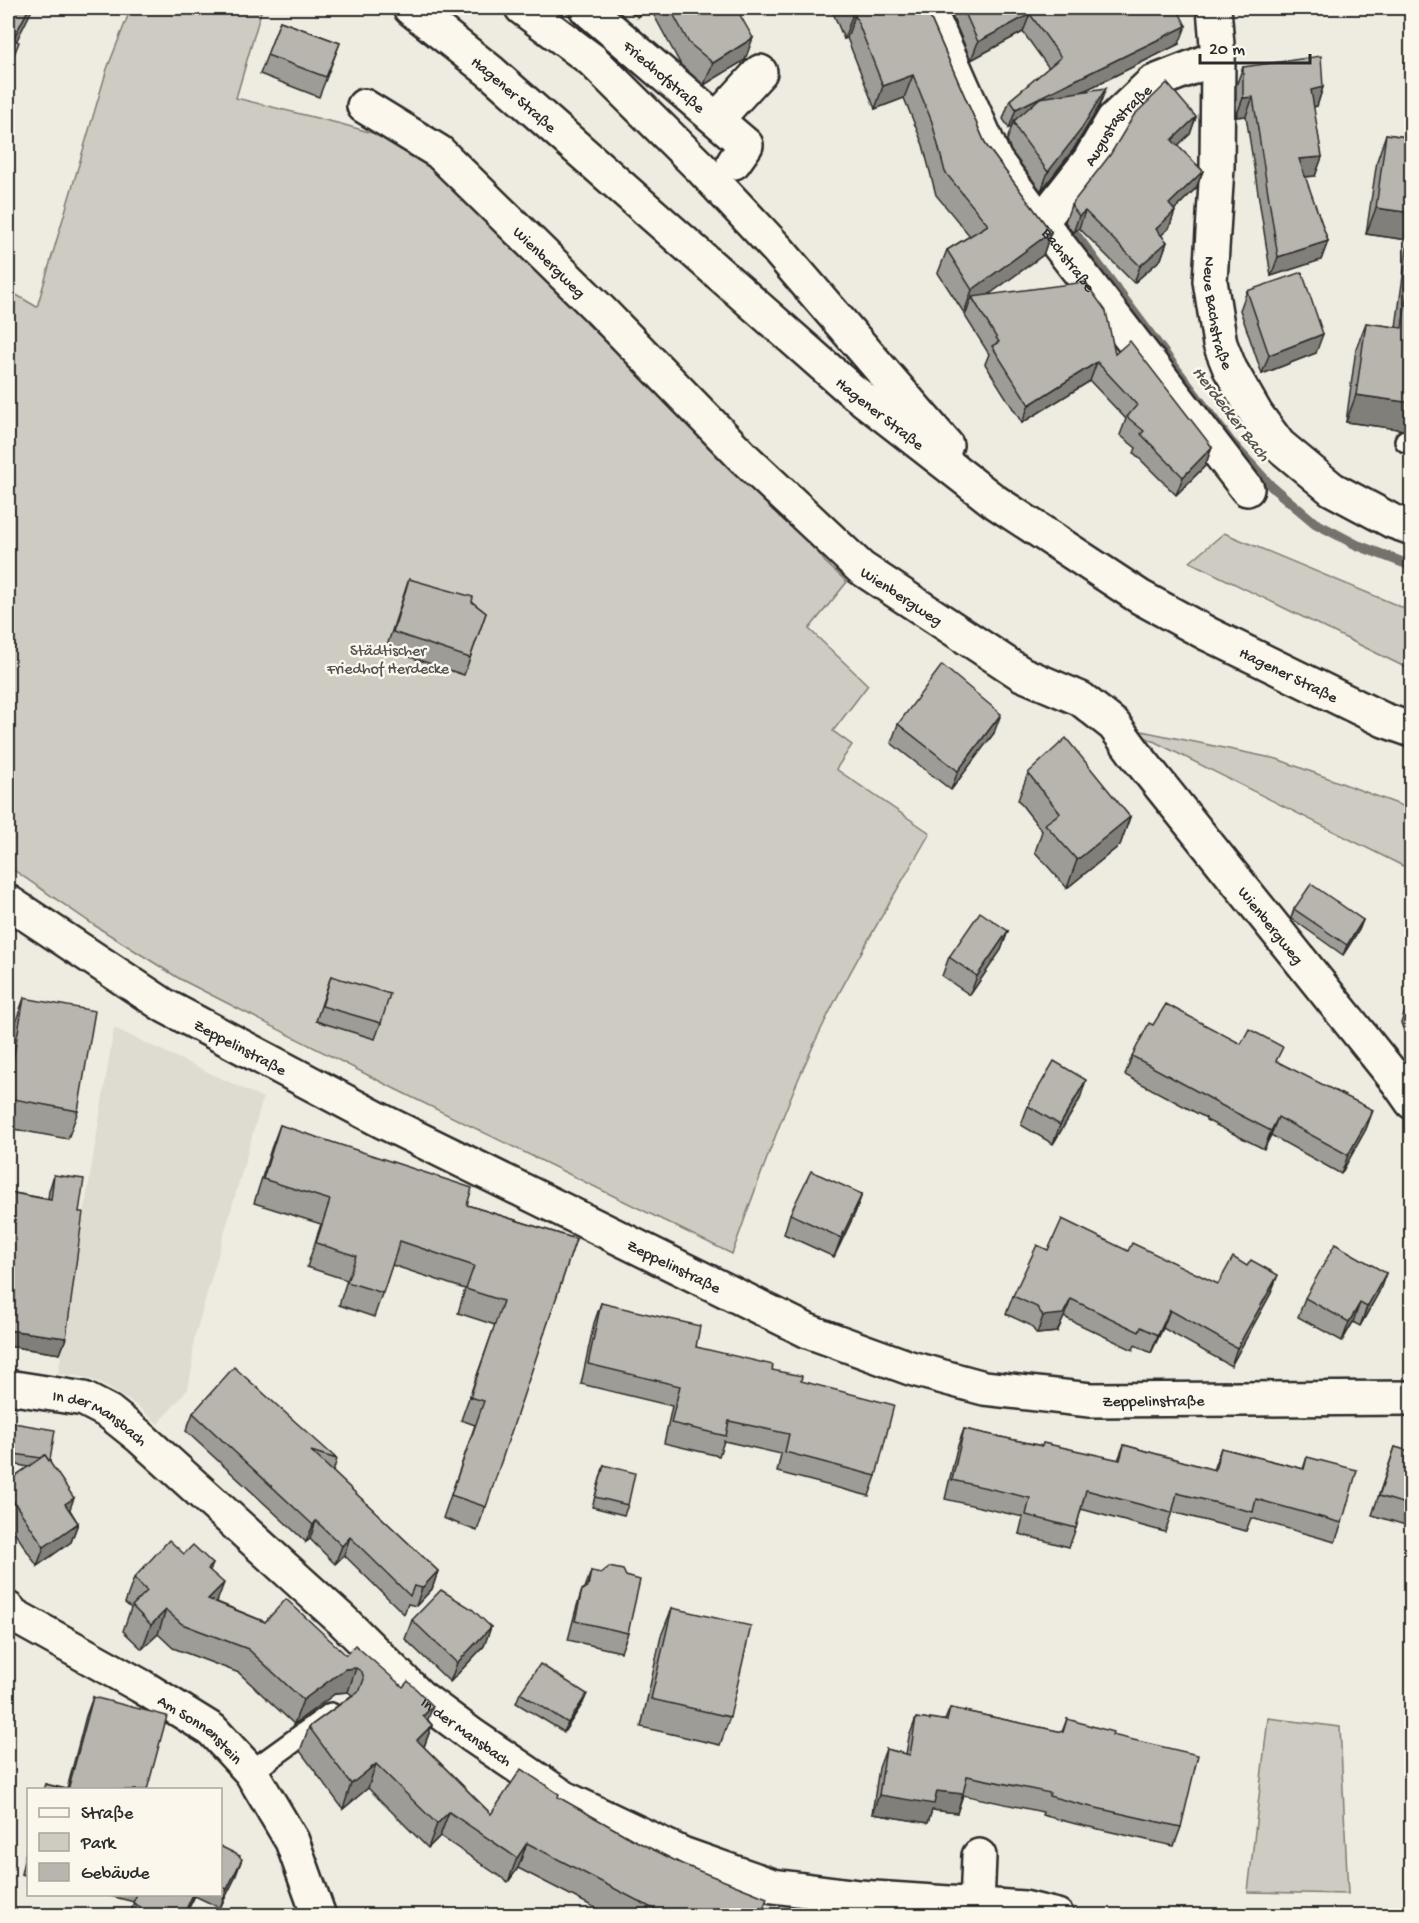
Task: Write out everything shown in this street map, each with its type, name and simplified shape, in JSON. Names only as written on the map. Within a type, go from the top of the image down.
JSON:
[{"type":"street","name":"Hagener Straße","points":[[410,8],[499,80],[849,388],[994,501],[1140,597],[1208,634],[1384,720],[1412,730]]},
{"type":"street","points":[[522,8],[592,60],[702,169],[786,259],[994,501]]},
{"type":"street","name":"Friedhofstraße","points":[[586,8],[746,145],[735,162]]},
{"type":"street","name":"Bachstraße","points":[[928,8],[995,160],[1247,489]]},
{"type":"street","name":"Neue Bachstraße","points":[[1214,8],[1218,57],[1217,167],[1210,281],[1220,344],[1230,369],[1256,414],[1279,445],[1332,489],[1392,521],[1412,528]]},
{"type":"street","name":"Augustastraße","points":[[1041,222],[1089,161],[1113,120],[1152,83],[1218,57]]},
{"type":"street","name":"Friedhofstraße","points":[[717,119],[760,72]]},
{"type":"street","name":"Wienbergweg","points":[[364,106],[439,152],[609,319],[744,458],[861,568],[1022,674],[1081,699],[1114,725],[1412,1102]]},
{"type":"street","name":"Zeppelinstraße","points":[[8,902],[165,1006],[382,1121],[808,1331],[910,1368],[984,1388],[1090,1400],[1412,1398]]},
{"type":"street","name":"In der Mansbach","points":[[8,1387],[84,1399],[109,1412],[139,1436],[342,1620],[419,1696],[566,1799],[682,1854],[773,1886],[860,1897],[1024,1908],[1057,1916]]},
{"type":"street","name":"Am Sonnenstein","points":[[9,1620],[141,1686],[212,1730],[251,1772],[292,1841],[319,1916]]},
{"type":"street","points":[[977,1905],[979,1856]]},
{"type":"lane","points":[[251,1772],[343,1704]]},
{"type":"shaded area","points":[[114,1028],[263,1098],[194,1339],[188,1389],[158,1424],[136,1405],[98,1382],[84,1377],[58,1374]]},
{"type":"green space","name":"Städtischer Friedhof Herdecke","points":[[131,8],[251,8],[261,12],[236,98],[425,148],[591,312],[584,321],[796,521],[825,562],[847,582],[809,629],[868,685],[833,731],[852,745],[836,769],[930,833],[851,970],[813,1046],[776,1134],[732,1254],[395,1089],[180,979],[94,925],[8,866],[8,290],[37,307],[107,69]]},
{"type":"green space","points":[[1224,533],[1411,611],[1411,670],[1190,562]]},
{"type":"green space","points":[[1127,728],[1277,759],[1411,809],[1411,870]]},
{"type":"green space","points":[[1268,1718],[1340,1727],[1348,1894],[1248,1892]]},
{"type":"building","points":[[8,8],[29,8],[13,39],[19,42],[8,70]]},
{"type":"building","points":[[670,8],[736,8],[753,38],[713,63],[689,43]]},
{"type":"building","points":[[849,8],[926,8],[986,145],[1051,232],[972,290],[947,250],[988,225],[945,172],[932,122],[913,75],[883,86],[855,15],[852,16]]},
{"type":"building","points":[[963,8],[1177,8],[1186,26],[1016,109],[1010,100],[1061,57],[1030,14],[978,42]]},
{"type":"building","points":[[280,21],[340,43],[326,77],[267,55]]},
{"type":"building","points":[[1321,56],[1323,87],[1311,90],[1322,157],[1299,159],[1328,241],[1278,257],[1253,97],[1243,98],[1243,67]]},
{"type":"building","points":[[1167,83],[1196,117],[1172,140],[1203,171],[1169,204],[1175,211],[1156,229],[1167,242],[1140,266],[1085,211],[1079,216],[1071,205],[1110,155],[1134,115]]},
{"type":"building","points":[[1106,88],[1080,131],[1048,172],[1018,131],[1014,121],[1040,98]]},
{"type":"building","points":[[1386,134],[1412,138],[1412,213],[1376,208]]},
{"type":"building","points":[[1412,259],[1412,403],[1356,395],[1366,323],[1402,328]]},
{"type":"building","points":[[1302,272],[1323,334],[1269,355],[1247,291]]},
{"type":"building","points":[[1085,282],[1106,311],[1115,354],[1130,341],[1212,447],[1183,477],[1141,434],[1144,431],[1127,417],[1137,405],[1097,362],[1029,405],[992,346],[999,342],[972,297]]},
{"type":"building","points":[[409,579],[473,597],[472,602],[486,613],[470,658],[393,632]]},
{"type":"building","points":[[942,665],[1001,714],[958,771],[898,724]]},
{"type":"building","points":[[1066,738],[1130,817],[1077,860],[1045,824],[1060,813],[1028,773]]},
{"type":"building","points":[[1311,884],[1363,920],[1347,945],[1294,909]]},
{"type":"building","points":[[980,912],[1008,931],[977,976],[949,957]]},
{"type":"building","points":[[331,976],[390,994],[381,1023],[322,1006]]},
{"type":"building","points":[[24,998],[95,1011],[78,1111],[8,1098]]},
{"type":"building","points":[[1166,1004],[1241,1044],[1249,1029],[1283,1047],[1276,1061],[1373,1110],[1348,1155],[1278,1117],[1271,1131],[1132,1056],[1149,1023],[1153,1025]]},
{"type":"building","points":[[1054,1061],[1086,1080],[1060,1125],[1028,1106]]},
{"type":"building","points":[[280,1125],[472,1188],[467,1205],[576,1239],[486,1507],[451,1495],[484,1401],[470,1397],[503,1301],[466,1289],[474,1266],[400,1241],[383,1293],[347,1282],[356,1256],[316,1243],[330,1200],[263,1179]]},
{"type":"building","points":[[811,1171],[862,1194],[841,1238],[790,1214]]},
{"type":"building","points":[[54,1175],[84,1179],[79,1212],[83,1212],[66,1338],[8,1330],[8,1192],[51,1200]]},
{"type":"building","points":[[1062,1219],[1128,1251],[1132,1243],[1218,1284],[1233,1257],[1247,1266],[1251,1260],[1278,1275],[1237,1348],[1170,1310],[1158,1335],[1141,1327],[1139,1332],[1071,1299],[1063,1314],[1043,1316],[1037,1307],[1013,1296],[1037,1245],[1048,1250]]},
{"type":"building","points":[[1335,1244],[1386,1273],[1367,1307],[1360,1303],[1349,1322],[1305,1298]]},
{"type":"building","points":[[601,1303],[700,1326],[696,1347],[773,1365],[772,1370],[802,1376],[801,1381],[894,1405],[876,1476],[785,1452],[789,1434],[729,1421],[726,1436],[671,1423],[680,1386],[588,1364]]},
{"type":"building","points":[[234,1367],[337,1459],[311,1451],[438,1571],[422,1588],[414,1586],[410,1596],[350,1537],[342,1546],[316,1521],[313,1525],[193,1413]]},
{"type":"building","points":[[8,1422],[55,1430],[50,1460],[45,1455],[41,1458],[8,1453]]},
{"type":"building","points":[[964,1429],[1120,1460],[1124,1445],[1215,1470],[1221,1448],[1304,1469],[1307,1457],[1357,1470],[1342,1523],[1256,1499],[1253,1512],[1177,1493],[1172,1513],[1086,1490],[1076,1528],[1026,1515],[1030,1498],[952,1480]]},
{"type":"building","points":[[1395,1447],[1412,1452],[1412,1506],[1379,1496]]},
{"type":"building","points":[[45,1455],[74,1498],[65,1504],[78,1523],[44,1547],[8,1493],[8,1481]]},
{"type":"building","points":[[604,1465],[635,1473],[628,1505],[595,1497]]},
{"type":"building","points":[[169,1540],[184,1554],[193,1545],[213,1564],[208,1569],[224,1583],[208,1599],[265,1622],[286,1599],[346,1655],[355,1645],[403,1687],[408,1681],[433,1706],[423,1716],[432,1725],[417,1740],[491,1814],[521,1769],[559,1794],[558,1797],[632,1839],[682,1864],[767,1898],[763,1910],[800,1916],[667,1916],[527,1843],[517,1858],[449,1812],[437,1824],[376,1764],[351,1784],[309,1727],[360,1690],[364,1679],[362,1672],[356,1668],[345,1669],[303,1700],[248,1649],[182,1624],[166,1610],[151,1625],[132,1606],[147,1591],[134,1578]]},
{"type":"building","points":[[609,1567],[623,1570],[626,1576],[640,1580],[628,1633],[575,1621],[582,1590],[588,1586],[591,1571],[601,1573]]},
{"type":"building","points":[[441,1590],[472,1609],[491,1627],[457,1663],[412,1620]]},
{"type":"building","points":[[672,1608],[751,1626],[730,1717],[651,1699]]},
{"type":"building","points":[[540,1664],[587,1694],[568,1723],[520,1693]]},
{"type":"building","points":[[93,1697],[167,1716],[148,1788],[69,1788]]},
{"type":"building","points":[[950,1708],[1063,1732],[1067,1719],[1113,1732],[1112,1735],[1198,1755],[1181,1827],[1083,1805],[1049,1796],[1050,1793],[967,1776],[963,1794],[937,1791],[934,1804],[879,1795],[886,1749],[910,1755],[916,1718],[947,1721]]},
{"type":"building","points":[[45,1784],[60,1788],[44,1788]]},
{"type":"building","points":[[222,1847],[242,1859],[227,1889],[222,1887]]},
{"type":"building","points":[[136,1896],[192,1896],[183,1916],[137,1916],[141,1907],[133,1903]]},
{"type":"building","points":[[8,1897],[13,1898],[10,1909],[14,1910],[12,1916],[8,1916]]},
{"type":"waterway","name":"Herdecker Bach","points":[[1071,228],[1230,441],[1271,486],[1315,523],[1357,545],[1412,566]]}]
